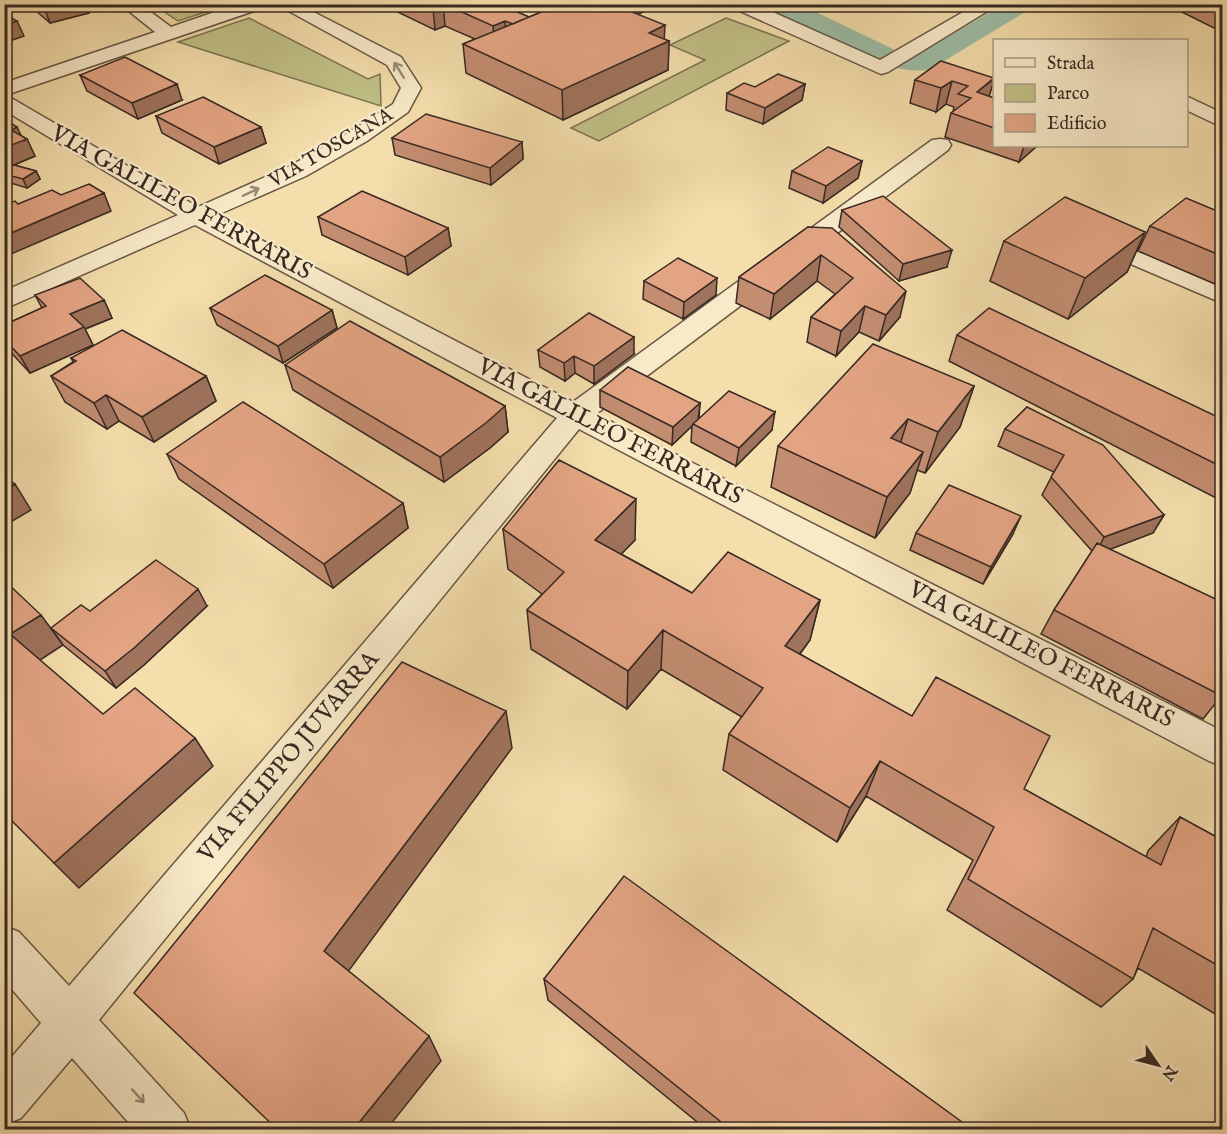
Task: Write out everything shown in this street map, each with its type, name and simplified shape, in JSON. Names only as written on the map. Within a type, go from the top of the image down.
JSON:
[{"type":"street","points":[[128,4],[169,34]]},
{"type":"street","points":[[4,90],[257,4]]},
{"type":"street","name":"VIA TOSCANA","points":[[198,217],[298,171],[359,136],[401,108],[411,88],[394,61],[284,4]]},
{"type":"street","points":[[739,4],[881,68],[991,4]]},
{"type":"street","name":"VIA GALILEO FERRARIS","points":[[4,101],[198,217],[575,415],[1222,749]]},
{"type":"street","points":[[1188,103],[1222,121]]},
{"type":"street","name":"VIA FILIPPO JUVARRA","points":[[4,1101],[41,1061],[100,982],[575,415],[940,145]]},
{"type":"street","points":[[4,301],[165,228],[198,217]]},
{"type":"street","points":[[1071,231],[1222,295]]},
{"type":"street","points":[[4,947],[167,1130]]},
{"type":"green space","points":[[154,5],[227,5],[178,21]]},
{"type":"green space","points":[[249,18],[368,79],[380,74],[381,106],[178,42]]},
{"type":"green space","points":[[726,18],[789,41],[599,141],[571,128],[705,60],[670,45]]},
{"type":"building","points":[[426,4],[441,4],[433,8]]},
{"type":"building","points":[[444,4],[499,4],[529,17],[513,24],[505,21],[493,26]]},
{"type":"building","points":[[561,4],[612,4],[665,25],[649,33],[669,41],[562,90],[463,44]]},
{"type":"building","points":[[4,14],[17,21],[4,25]]},
{"type":"building","points":[[125,57],[177,84],[132,103],[80,75]]},
{"type":"building","points":[[941,61],[993,78],[977,92],[993,98],[993,128],[951,113],[971,98],[958,94],[968,86],[952,81],[941,88],[915,80]]},
{"type":"building","points":[[778,74],[805,84],[765,108],[727,93],[744,83],[755,87]]},
{"type":"building","points":[[203,97],[261,127],[214,147],[156,116]]},
{"type":"building","points":[[426,114],[522,142],[490,168],[392,138]]},
{"type":"building","points":[[4,119],[17,127],[11,130],[27,139],[4,148]]},
{"type":"building","points":[[828,147],[862,161],[826,186],[792,171]]},
{"type":"building","points":[[14,165],[36,171],[23,179],[4,174],[4,170]]},
{"type":"building","points":[[89,184],[104,193],[4,236],[4,205],[15,201],[18,204],[52,190],[61,195]]},
{"type":"building","points":[[362,191],[448,228],[405,257],[318,217]]},
{"type":"building","points":[[883,196],[952,250],[903,264],[842,210]]},
{"type":"building","points":[[1065,197],[1145,232],[1085,278],[1004,241]]},
{"type":"building","points":[[1186,198],[1222,213],[1222,256],[1150,226]]},
{"type":"building","points":[[808,227],[832,228],[906,291],[886,315],[865,306],[841,331],[811,317],[853,278],[821,255],[774,294],[739,277]]},
{"type":"building","points":[[678,258],[717,278],[684,302],[644,281]]},
{"type":"building","points":[[265,275],[332,310],[278,346],[210,308]]},
{"type":"building","points":[[80,278],[104,300],[70,314],[84,327],[20,356],[4,339],[4,325],[46,306],[35,295]]},
{"type":"building","points":[[989,308],[1222,419],[1222,467],[957,335]]},
{"type":"building","points":[[589,313],[634,337],[594,366],[574,356],[564,363],[538,350]]},
{"type":"building","points":[[350,321],[505,406],[440,457],[285,365]]},
{"type":"building","points":[[122,330],[206,376],[142,417],[106,395],[94,403],[51,376],[76,361],[71,358]]},
{"type":"building","points":[[873,344],[974,386],[938,432],[908,419],[891,438],[923,452],[887,497],[778,446]]},
{"type":"building","points":[[628,367],[700,403],[673,427],[600,390]]},
{"type":"building","points":[[729,391],[775,412],[739,448],[693,424]]},
{"type":"building","points":[[243,402],[403,503],[324,564],[167,454]]},
{"type":"building","points":[[1027,407],[1103,445],[1164,515],[1104,537],[1051,477],[1064,455],[1005,429]]},
{"type":"building","points":[[559,460],[636,499],[595,540],[692,593],[728,552],[820,600],[785,646],[912,716],[936,677],[1050,736],[1024,789],[1161,865],[1180,817],[1222,840],[1222,968],[1153,928],[1133,979],[968,879],[994,827],[880,761],[850,808],[729,734],[763,688],[663,630],[628,671],[527,610],[564,572],[503,529]]},
{"type":"building","points":[[4,476],[15,484],[4,491]]},
{"type":"building","points":[[949,485],[1021,516],[991,567],[916,533]]},
{"type":"building","points":[[1097,543],[1222,602],[1222,696],[1054,610]]},
{"type":"building","points":[[156,560],[198,589],[134,648],[105,671],[51,628],[81,605],[90,611]]},
{"type":"building","points":[[4,580],[41,615],[10,634],[103,714],[135,688],[195,738],[54,863],[4,813]]},
{"type":"building","points":[[402,662],[506,711],[324,951],[429,1036],[353,1130],[278,1130],[134,993]]},
{"type":"building","points":[[624,876],[973,1130],[731,1130],[544,979]]},
{"type":"waterway","points":[[778,4],[884,54]]},
{"type":"waterway","points":[[901,61],[922,63],[1022,4]]}]
